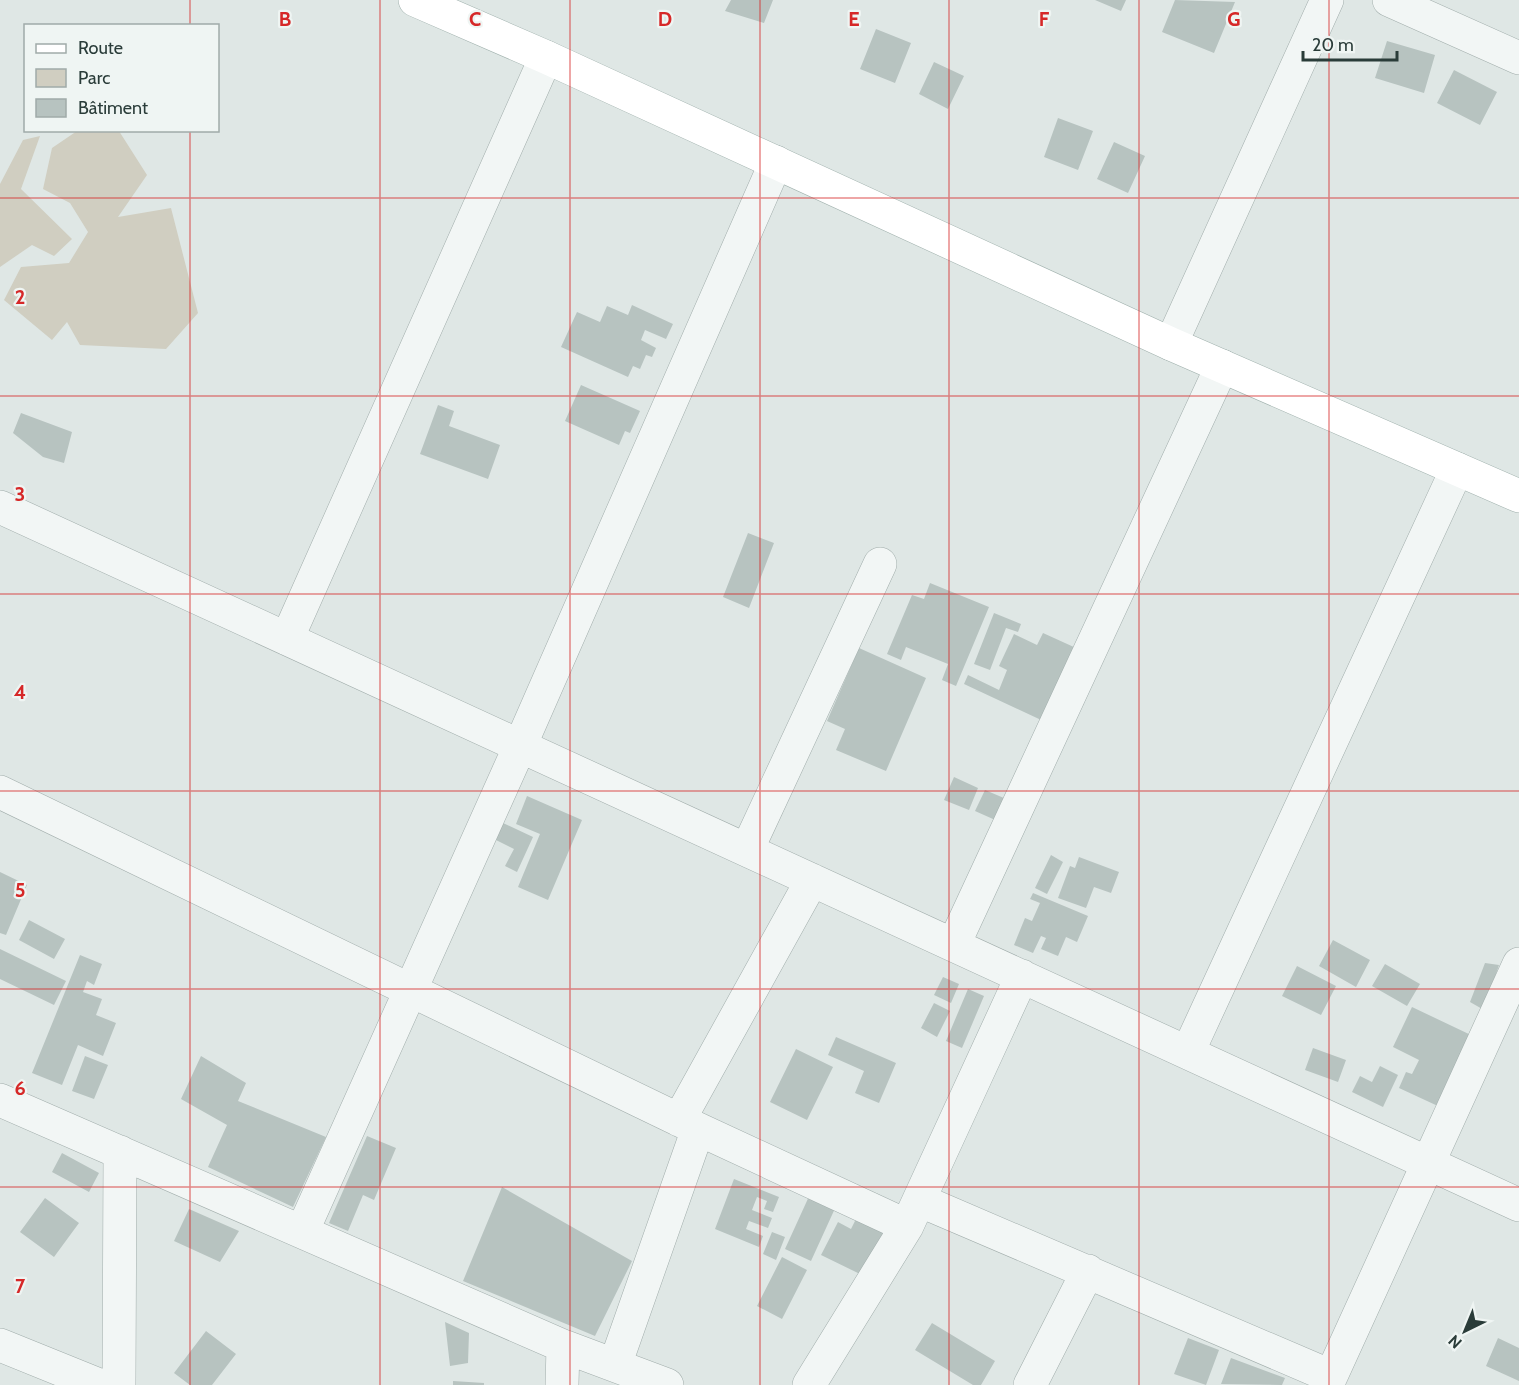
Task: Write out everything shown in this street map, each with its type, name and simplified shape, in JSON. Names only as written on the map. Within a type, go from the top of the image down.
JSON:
[{"type":"main road","points":[[415,0],[451,7],[546,57],[1171,344],[1519,496]]},
{"type":"street","points":[[1389,0],[1519,58]]},
{"type":"street","points":[[1171,344],[1317,3]]},
{"type":"street","points":[[287,639],[546,57]]},
{"type":"street","points":[[302,1232],[520,746],[776,162]]},
{"type":"street","points":[[954,944],[1222,366]]},
{"type":"street","points":[[1188,1052],[1457,469]]},
{"type":"street","points":[[0,507],[954,944],[1425,1164],[1519,1205]]},
{"type":"street","points":[[747,850],[880,564]]},
{"type":"street","points":[[0,792],[411,988],[689,1124],[913,1213],[1088,1271],[1329,1381],[1425,1164],[1519,964]]},
{"type":"street","points":[[615,1365],[689,1124],[812,880]]},
{"type":"street","points":[[809,1385],[913,1213],[1022,976]]},
{"type":"street","points":[[0,1100],[563,1346],[667,1385]]},
{"type":"street","points":[[119,1385],[120,1152]]},
{"type":"street","points":[[1030,1385],[1088,1271]]},
{"type":"street","points":[[0,1345],[41,1374],[99,1385]]},
{"type":"street","points":[[562,1385],[563,1346]]},
{"type":"green space","points":[[76,132],[120,132],[147,175],[118,217],[171,208],[198,313],[166,349],[80,345],[67,322],[52,340],[4,300],[21,267],[69,263],[88,232],[70,203],[43,189],[52,148]]},
{"type":"green space","points":[[40,136],[21,189],[72,239],[54,256],[32,245],[0,267],[0,184],[23,140]]},
{"type":"building","points":[[731,0],[773,0],[764,23],[725,11]]},
{"type":"building","points":[[1095,0],[1126,0],[1121,11]]},
{"type":"building","points":[[1175,0],[1235,2],[1214,53],[1162,32]]},
{"type":"building","points":[[876,29],[911,43],[895,83],[860,69]]},
{"type":"building","points":[[1387,41],[1435,55],[1424,93],[1375,78]]},
{"type":"building","points":[[934,62],[964,76],[948,109],[919,94]]},
{"type":"building","points":[[1454,70],[1497,92],[1480,125],[1437,103]]},
{"type":"building","points":[[1058,118],[1093,131],[1078,170],[1044,157]]},
{"type":"building","points":[[1114,142],[1145,156],[1128,193],[1097,179]]},
{"type":"building","points":[[632,305],[673,324],[666,339],[645,330],[641,340],[656,348],[652,357],[646,355],[640,369],[633,366],[628,377],[561,347],[577,312],[600,322],[607,306],[628,315]]},
{"type":"building","points":[[581,385],[640,411],[630,433],[625,431],[619,445],[565,421]]},
{"type":"building","points":[[438,405],[454,411],[449,426],[500,445],[488,479],[420,454]]},
{"type":"building","points":[[21,413],[72,432],[64,463],[43,457],[13,433]]},
{"type":"building","points":[[748,533],[774,543],[749,608],[723,597]]},
{"type":"building","points":[[930,583],[989,607],[956,686],[942,680],[948,664],[906,647],[901,660],[887,654],[912,595],[924,599]]},
{"type":"building","points":[[994,613],[1021,624],[1018,632],[1006,628],[990,670],[974,664]]},
{"type":"building","points":[[1043,633],[1087,653],[1054,726],[964,684],[968,675],[999,690],[1007,670],[999,666],[1014,634],[1037,645]]},
{"type":"building","points":[[859,648],[926,678],[886,771],[836,750],[845,729],[827,721]]},
{"type":"building","points":[[954,777],[978,788],[969,810],[944,800]]},
{"type":"building","points":[[985,790],[1011,801],[1002,823],[975,811]]},
{"type":"building","points":[[527,796],[582,820],[548,900],[518,887],[540,834],[516,824]]},
{"type":"building","points":[[503,823],[533,837],[517,872],[505,866],[514,849],[496,840]]},
{"type":"building","points":[[1051,855],[1063,862],[1047,894],[1035,888]]},
{"type":"building","points":[[1079,857],[1119,872],[1111,893],[1094,887],[1086,908],[1058,898],[1070,866],[1075,868]]},
{"type":"building","points":[[0,872],[27,885],[6,935],[0,933]]},
{"type":"building","points":[[1033,893],[1088,916],[1077,942],[1066,937],[1058,956],[1041,949],[1046,938],[1041,936],[1033,953],[1014,945],[1025,918],[1032,921],[1040,903],[1030,899]]},
{"type":"building","points":[[29,920],[65,939],[54,959],[19,940]]},
{"type":"building","points":[[1333,940],[1370,960],[1356,987],[1319,966]]},
{"type":"building","points":[[0,949],[66,981],[54,1005],[0,979]]},
{"type":"building","points":[[80,955],[102,964],[94,985],[87,981],[83,992],[102,999],[96,1015],[116,1023],[103,1056],[78,1045],[62,1085],[32,1073]]},
{"type":"building","points":[[1485,963],[1499,965],[1484,1010],[1470,1002]]},
{"type":"building","points":[[1385,964],[1420,984],[1407,1006],[1372,986]]},
{"type":"building","points":[[1297,966],[1336,986],[1321,1015],[1282,996]]},
{"type":"building","points":[[943,977],[959,984],[951,1003],[934,995]]},
{"type":"building","points":[[968,989],[984,996],[962,1048],[946,1041]]},
{"type":"building","points":[[934,1003],[950,1011],[937,1037],[921,1028]]},
{"type":"building","points":[[1412,1007],[1473,1036],[1440,1107],[1399,1088],[1406,1072],[1412,1074],[1419,1060],[1393,1047]]},
{"type":"building","points":[[836,1037],[896,1063],[879,1103],[855,1093],[864,1071],[828,1055]]},
{"type":"building","points":[[1313,1048],[1346,1060],[1338,1082],[1305,1070]]},
{"type":"building","points":[[796,1049],[833,1067],[807,1120],[770,1102]]},
{"type":"building","points":[[85,1056],[108,1065],[94,1099],[72,1091]]},
{"type":"building","points":[[201,1056],[246,1083],[238,1101],[326,1137],[293,1207],[208,1167],[227,1125],[181,1099]]},
{"type":"building","points":[[1380,1066],[1398,1075],[1383,1107],[1352,1092],[1360,1076],[1372,1082]]},
{"type":"building","points":[[367,1136],[396,1148],[374,1200],[363,1195],[348,1231],[329,1223]]},
{"type":"building","points":[[62,1153],[99,1173],[89,1192],[52,1172]]},
{"type":"building","points":[[734,1179],[779,1197],[773,1212],[764,1209],[767,1201],[757,1197],[752,1210],[772,1218],[768,1228],[749,1221],[746,1229],[763,1236],[759,1247],[715,1229]]},
{"type":"building","points":[[502,1187],[632,1261],[595,1336],[463,1281]]},
{"type":"building","points":[[811,1192],[837,1204],[811,1261],[785,1249]]},
{"type":"building","points":[[45,1198],[79,1223],[54,1257],[20,1232]]},
{"type":"building","points":[[189,1209],[239,1231],[220,1262],[174,1241]]},
{"type":"building","points":[[860,1211],[887,1225],[862,1275],[821,1255],[838,1222],[851,1229]]},
{"type":"building","points":[[772,1232],[785,1237],[776,1260],[763,1254]]},
{"type":"building","points":[[782,1257],[807,1270],[782,1319],[757,1306]]},
{"type":"building","points":[[445,1322],[469,1333],[468,1363],[450,1366]]},
{"type":"building","points":[[932,1323],[995,1361],[981,1385],[973,1385],[915,1350]]},
{"type":"building","points":[[206,1331],[236,1354],[212,1385],[190,1385],[174,1373]]},
{"type":"building","points":[[1188,1338],[1219,1350],[1206,1385],[1174,1374]]},
{"type":"building","points":[[1498,1338],[1519,1348],[1519,1381],[1486,1366]]},
{"type":"building","points":[[1231,1358],[1285,1378],[1282,1385],[1221,1384]]},
{"type":"building","points":[[453,1381],[484,1383],[484,1385],[453,1385]]}]
